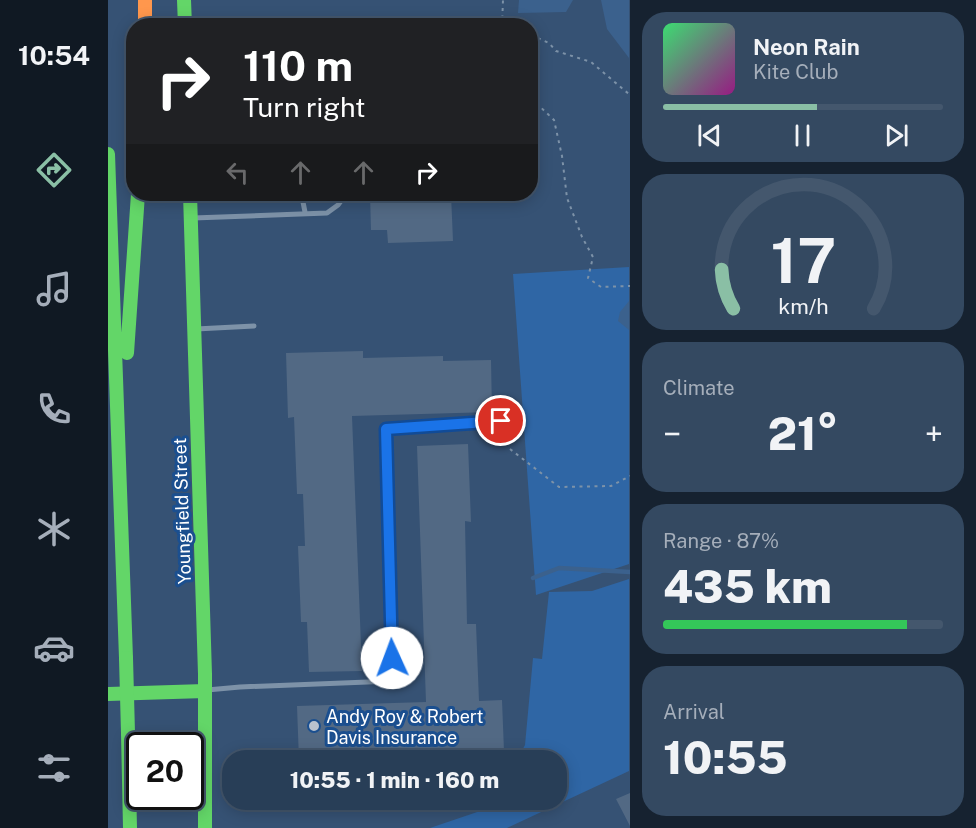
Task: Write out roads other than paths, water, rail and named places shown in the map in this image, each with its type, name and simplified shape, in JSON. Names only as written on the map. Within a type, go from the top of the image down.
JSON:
[{"type":"main road","points":[[145,0],[145,18]]},
{"type":"main road","points":[[184,0],[185,18]]},
{"type":"main road","points":[[108,154],[130,828]]},
{"type":"main road","points":[[120,477],[138,201]]},
{"type":"main road","name":"Youngfield Street","points":[[190,201],[205,691],[205,828]]},
{"type":"main road","points":[[108,694],[205,691]]},
{"type":"lane","points":[[303,201],[304,212]]},
{"type":"lane","points":[[191,218],[304,212],[327,213],[341,201]]},
{"type":"lane","points":[[195,329],[254,326]]},
{"type":"lane","points":[[205,691],[240,687],[393,681],[386,429],[501,421]]},
{"type":"waterway","points":[[533,578],[559,568],[630,572]]},
{"type":"place","name":"Andy Roy & Robert Davis Insurance","points":[[314,726]]}]
